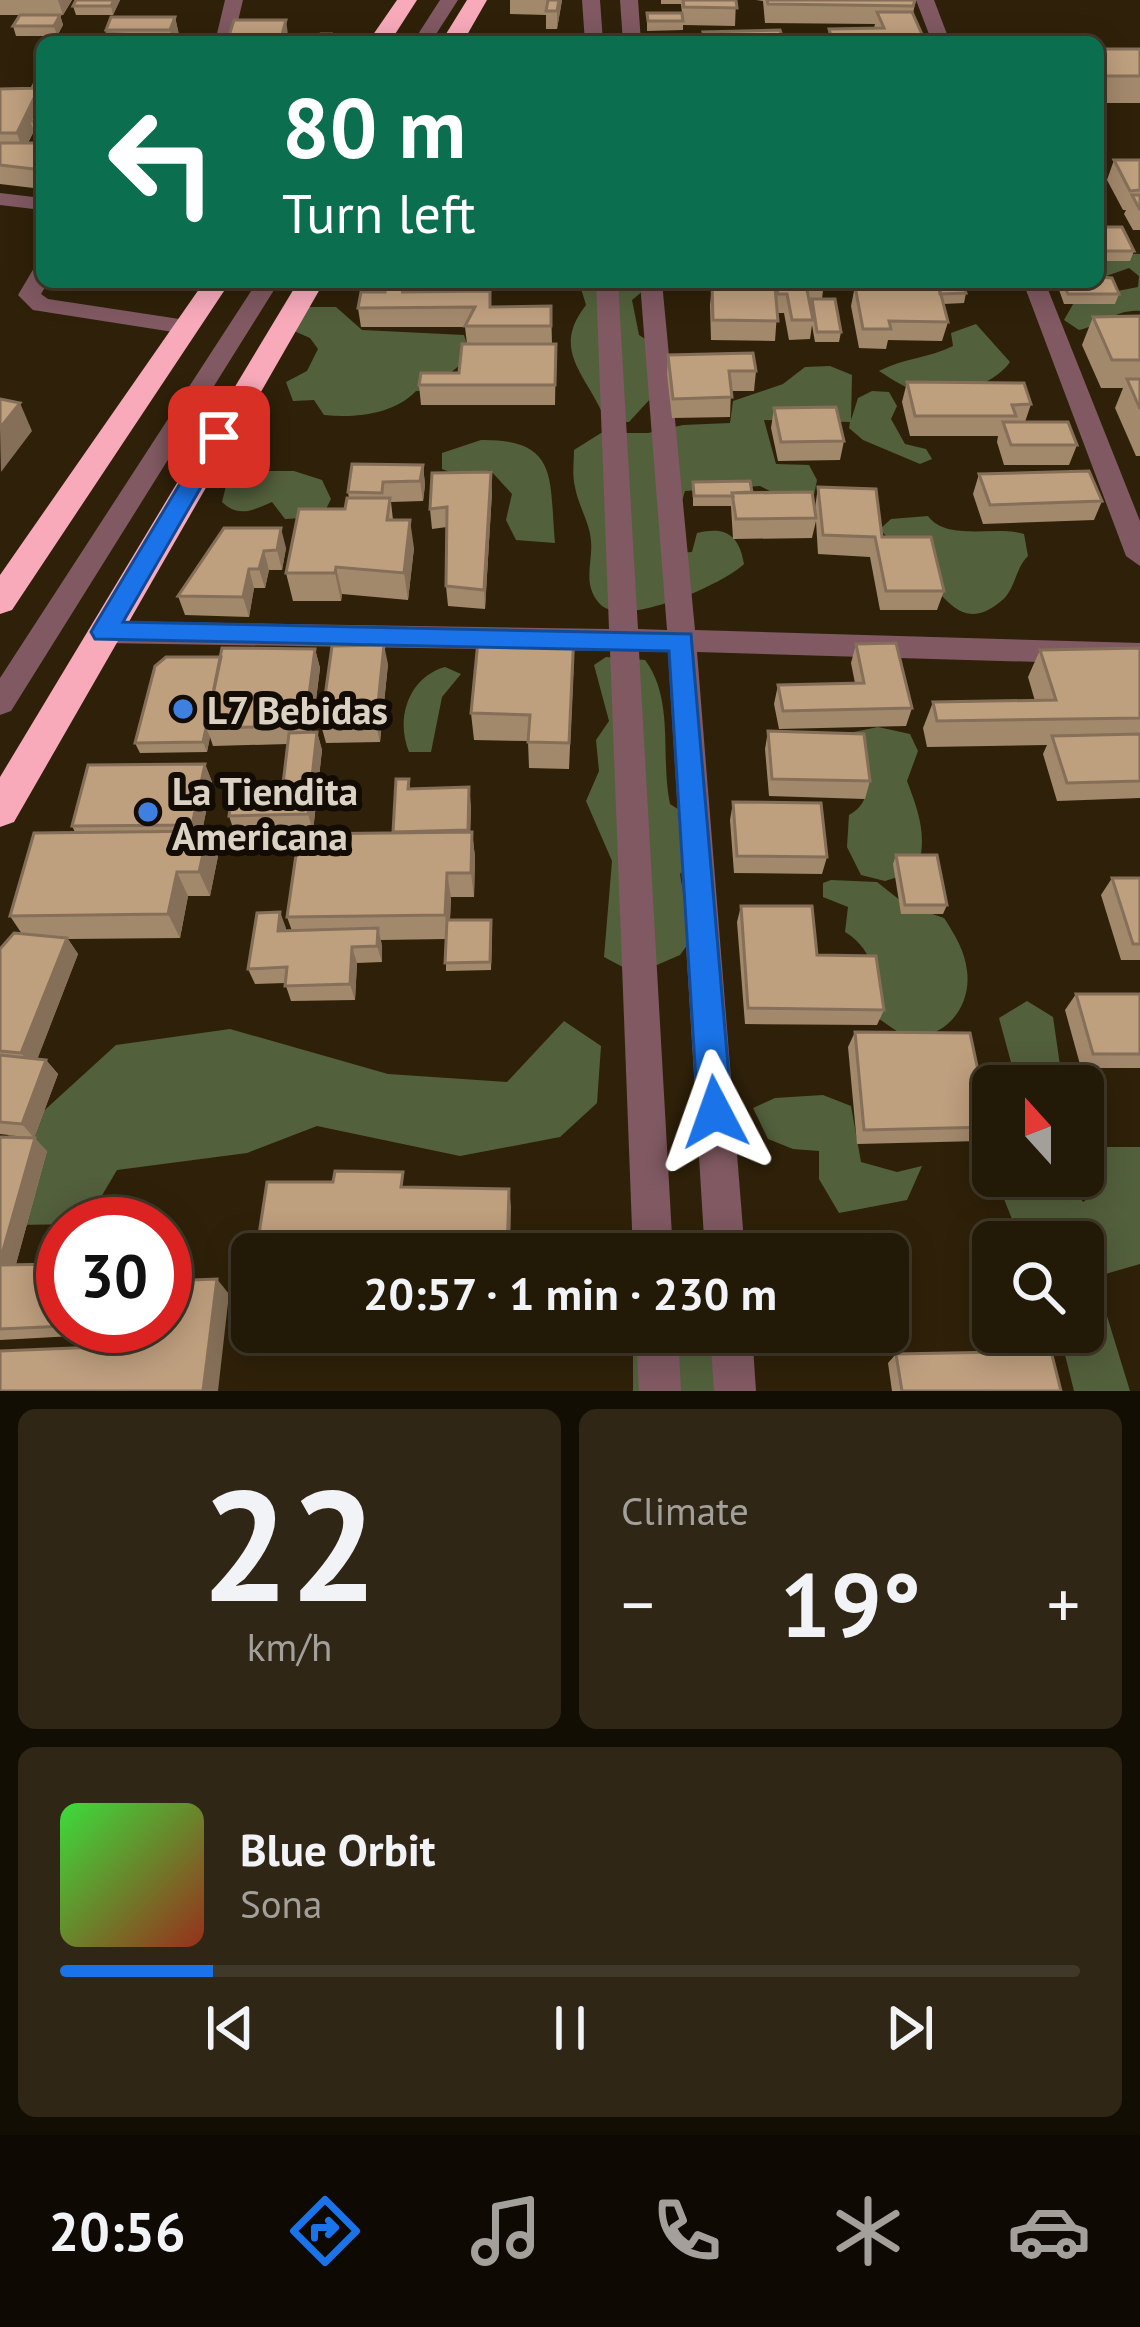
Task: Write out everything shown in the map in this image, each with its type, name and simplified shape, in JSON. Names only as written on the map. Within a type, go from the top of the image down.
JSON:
[{"type":"highway","points":[[383,36],[407,0]]},
{"type":"highway","points":[[456,36],[477,0]]},
{"type":"highway","points":[[0,601],[213,288]]},
{"type":"highway","points":[[0,811],[307,288]]},
{"type":"street","points":[[226,36],[235,0]]},
{"type":"street","points":[[426,36],[449,0]]},
{"type":"street","points":[[591,0],[594,36]]},
{"type":"street","points":[[629,0],[632,36]]},
{"type":"street","points":[[925,0],[939,36]]},
{"type":"street","points":[[0,199],[36,203]]},
{"type":"street","points":[[36,282],[28,295],[41,305],[186,327]]},
{"type":"street","points":[[0,703],[264,288]]},
{"type":"street","points":[[607,288],[652,1233]]},
{"type":"street","points":[[651,288],[682,641],[724,1233]]},
{"type":"street","points":[[1036,288],[1140,556]]},
{"type":"street","points":[[104,632],[1140,654]]},
{"type":"street","points":[[658,1353],[660,1391]]},
{"type":"street","points":[[732,1353],[735,1391]]},
{"type":"green space","points":[[1104,253],[1140,254],[1140,311],[1124,312],[1079,330],[1064,320],[1076,299],[1138,287],[1139,276],[1129,268],[1104,277]]},
{"type":"green space","points":[[581,288],[647,288],[632,300],[639,335],[661,349],[651,398],[629,422],[606,422],[576,364],[571,337],[586,305]]},
{"type":"green space","points":[[303,307],[336,307],[362,330],[464,335],[471,356],[449,374],[440,390],[416,391],[373,413],[324,415],[314,400],[293,401],[286,382],[307,371],[318,349],[310,338],[294,331]]},
{"type":"green space","points":[[976,324],[1010,362],[983,383],[933,396],[911,390],[879,371],[953,346],[951,333]]},
{"type":"green space","points":[[830,366],[852,375],[851,420],[858,398],[872,391],[889,392],[897,406],[891,419],[905,444],[926,449],[932,459],[920,464],[863,440],[849,428],[850,422],[764,420],[776,464],[809,465],[817,480],[813,500],[799,506],[760,486],[685,491],[679,511],[678,553],[692,552],[697,533],[723,532],[734,539],[744,564],[695,592],[649,608],[611,610],[599,603],[590,580],[591,541],[574,482],[574,450],[601,433],[648,433],[683,425],[730,423],[733,401],[783,384],[805,367]]},
{"type":"green space","points":[[481,440],[507,442],[538,455],[550,482],[555,543],[516,540],[506,520],[512,494],[490,470],[469,479],[442,469],[442,453]]},
{"type":"green space","points":[[267,471],[294,471],[322,480],[331,499],[322,517],[285,519],[272,502],[240,511],[222,502],[226,486]]},
{"type":"green space","points":[[928,516],[947,529],[1024,534],[1028,556],[1000,602],[979,613],[961,611],[880,529],[891,519]]},
{"type":"green space","points":[[606,657],[645,660],[654,676],[663,711],[670,804],[692,818],[702,843],[680,874],[691,940],[680,955],[636,974],[604,957],[612,861],[586,801],[599,771],[596,740],[609,721],[594,665]]},
{"type":"green space","points":[[445,667],[461,674],[442,697],[431,752],[409,752],[404,726],[408,700],[422,680]]},
{"type":"green space","points":[[878,727],[910,734],[918,751],[907,781],[921,825],[917,871],[885,881],[861,875],[847,847],[849,815],[863,802],[866,788],[858,752],[839,743],[849,733]]},
{"type":"green space","points":[[877,882],[906,905],[944,918],[966,964],[965,997],[952,1020],[918,1036],[904,1034],[879,1019],[869,959],[845,932],[848,907],[823,897],[823,883]]},
{"type":"green space","points":[[1027,1001],[1053,1017],[1060,1065],[1012,1065],[999,1018]]},
{"type":"green space","points":[[564,1021],[601,1046],[597,1103],[560,1137],[460,1156],[317,1126],[247,1153],[117,1170],[101,1197],[36,1197],[36,1225],[13,1225],[0,1139],[25,1128],[116,1045],[230,1029],[388,1074],[507,1082]]},
{"type":"green space","points":[[823,1095],[851,1106],[861,1162],[897,1172],[922,1166],[907,1200],[839,1213],[819,1179],[819,1151],[793,1149],[768,1139],[753,1108],[775,1098]]},
{"type":"green space","points":[[1104,1147],[1140,1147],[1140,1264],[1104,1274],[1104,1221],[1013,1221],[1003,1197],[1080,1197],[1083,1202],[1104,1197]]},
{"type":"green space","points":[[1104,1306],[1130,1391],[1074,1391],[1064,1353],[1104,1353]]},
{"type":"green space","points":[[633,1353],[741,1353],[744,1391],[633,1391]]},
{"type":"building","points":[[76,0],[114,0],[111,6],[73,6]]},
{"type":"building","points":[[548,0],[559,0],[557,11],[546,11]]},
{"type":"building","points":[[683,0],[736,0],[737,8],[684,7]]},
{"type":"building","points":[[767,0],[915,0],[913,6],[768,4]]},
{"type":"building","points":[[877,12],[912,12],[923,36],[831,36],[829,29],[884,28]]},
{"type":"building","points":[[647,13],[682,13],[683,21],[648,21]]},
{"type":"building","points":[[20,15],[60,15],[54,26],[13,26]]},
{"type":"building","points":[[111,17],[175,17],[170,30],[106,30]]},
{"type":"building","points":[[234,20],[286,20],[282,36],[229,36]]},
{"type":"building","points":[[780,30],[782,36],[704,36],[703,32]]},
{"type":"building","points":[[1104,49],[1140,49],[1140,76],[1104,76]]},
{"type":"building","points":[[36,88],[17,133],[0,133],[0,89]]},
{"type":"building","points":[[0,143],[36,143],[36,169],[0,165]]},
{"type":"building","points":[[1114,160],[1140,160],[1140,190],[1130,191]]},
{"type":"building","points":[[1104,227],[1122,227],[1134,251],[1104,251]]},
{"type":"building","points":[[1104,277],[1112,278],[1119,294],[1068,294],[1066,288],[1104,288]]},
{"type":"building","points":[[385,288],[490,291],[490,307],[551,306],[551,326],[465,326],[475,307],[358,308],[361,292],[385,292]]},
{"type":"building","points":[[712,288],[775,288],[778,321],[713,320]]},
{"type":"building","points":[[777,288],[807,288],[813,320],[792,320],[787,294],[778,294]]},
{"type":"building","points":[[855,288],[939,288],[948,322],[889,321],[891,329],[863,329]]},
{"type":"building","points":[[939,288],[964,288],[966,293],[940,294]]},
{"type":"building","points":[[812,299],[835,299],[841,332],[817,332]]},
{"type":"building","points":[[1140,316],[1140,360],[1112,360],[1093,317]]},
{"type":"building","points":[[462,344],[556,344],[555,385],[419,385],[421,373],[459,373]]},
{"type":"building","points":[[753,353],[756,371],[729,371],[732,397],[673,399],[668,355]]},
{"type":"building","points":[[1127,379],[1140,379],[1140,409]]},
{"type":"building","points":[[907,382],[1024,383],[1031,404],[1012,405],[1016,416],[915,416]]},
{"type":"building","points":[[0,399],[20,403],[0,428]]},
{"type":"building","points":[[836,407],[844,441],[781,442],[774,408]]},
{"type":"building","points":[[1003,422],[1068,422],[1077,445],[1011,445]]},
{"type":"building","points":[[352,464],[423,465],[420,481],[383,482],[382,493],[348,492]]},
{"type":"building","points":[[1089,471],[1102,501],[990,505],[979,474]]},
{"type":"building","points":[[491,472],[484,590],[446,586],[447,507],[430,509],[432,473]]},
{"type":"building","points":[[750,481],[752,492],[694,496],[693,482]]},
{"type":"building","points":[[818,487],[876,489],[882,537],[931,537],[944,591],[886,591],[875,537],[823,535]]},
{"type":"building","points":[[812,492],[816,518],[736,519],[732,493]]},
{"type":"building","points":[[347,498],[390,498],[387,520],[410,520],[404,573],[336,567],[335,573],[286,573],[299,509],[345,509]]},
{"type":"building","points":[[224,528],[281,528],[277,550],[264,551],[259,569],[249,569],[243,597],[178,596]]},
{"type":"building","points":[[527,631],[574,632],[569,743],[528,742],[530,715],[471,713],[478,641],[526,642]]},
{"type":"building","points":[[896,643],[912,708],[783,711],[778,685],[864,683],[856,644]]},
{"type":"building","points":[[384,645],[376,724],[321,725],[332,646]]},
{"type":"building","points":[[222,648],[315,649],[305,726],[206,728]]},
{"type":"building","points":[[1140,648],[1140,718],[937,721],[933,702],[1056,700],[1040,650]]},
{"type":"building","points":[[166,657],[221,657],[203,742],[135,743],[155,666]]},
{"type":"building","points":[[768,731],[864,734],[870,781],[772,779]]},
{"type":"building","points":[[317,732],[308,814],[229,816],[233,786],[283,784],[289,733]]},
{"type":"building","points":[[1140,734],[1140,781],[1067,783],[1052,736]]},
{"type":"building","name":"La Tiendita Americana","points":[[205,764],[192,825],[72,826],[88,765]]},
{"type":"building","points":[[396,779],[409,779],[408,789],[469,787],[468,830],[393,832]]},
{"type":"building","points":[[733,802],[821,803],[827,857],[737,856]]},
{"type":"building","points":[[208,831],[199,872],[177,872],[168,914],[10,916],[34,833]]},
{"type":"building","points":[[472,832],[471,873],[447,873],[445,915],[287,917],[299,834]]},
{"type":"building","points":[[896,855],[937,855],[947,905],[905,905]]},
{"type":"building","points":[[1112,878],[1140,878],[1140,944],[1133,944]]},
{"type":"building","points":[[741,906],[812,906],[817,955],[876,956],[884,1010],[748,1008]]},
{"type":"building","points":[[280,912],[278,931],[378,928],[377,946],[352,947],[350,984],[285,986],[287,967],[248,969],[257,913]]},
{"type":"building","points":[[447,920],[491,920],[490,962],[445,963]]},
{"type":"building","points":[[14,933],[67,938],[21,1053],[0,1051],[0,949]]},
{"type":"building","points":[[1076,994],[1140,994],[1140,1054],[1093,1054]]},
{"type":"building","points":[[855,1032],[970,1033],[977,1065],[972,1065],[972,1127],[864,1130]]},
{"type":"building","points":[[0,1055],[46,1060],[22,1124],[0,1122]]},
{"type":"building","points":[[0,1137],[35,1138],[0,1261]]},
{"type":"building","points":[[335,1171],[403,1172],[401,1187],[509,1189],[508,1233],[259,1233],[267,1182],[333,1182]]},
{"type":"building","points":[[36,1264],[36,1327],[0,1329],[0,1265]]},
{"type":"building","points":[[217,1279],[203,1391],[0,1391],[0,1351],[192,1353],[192,1280]]},
{"type":"building","points":[[1052,1353],[1061,1391],[902,1391],[896,1354]]},
{"type":"place","name":"L7 Bebidas","points":[[183,709]]},
{"type":"place","name":"La Tiendita Americana","points":[[148,812]]},
{"type":"route","points":[[219,437],[104,632],[682,641],[715,1112]]}]
